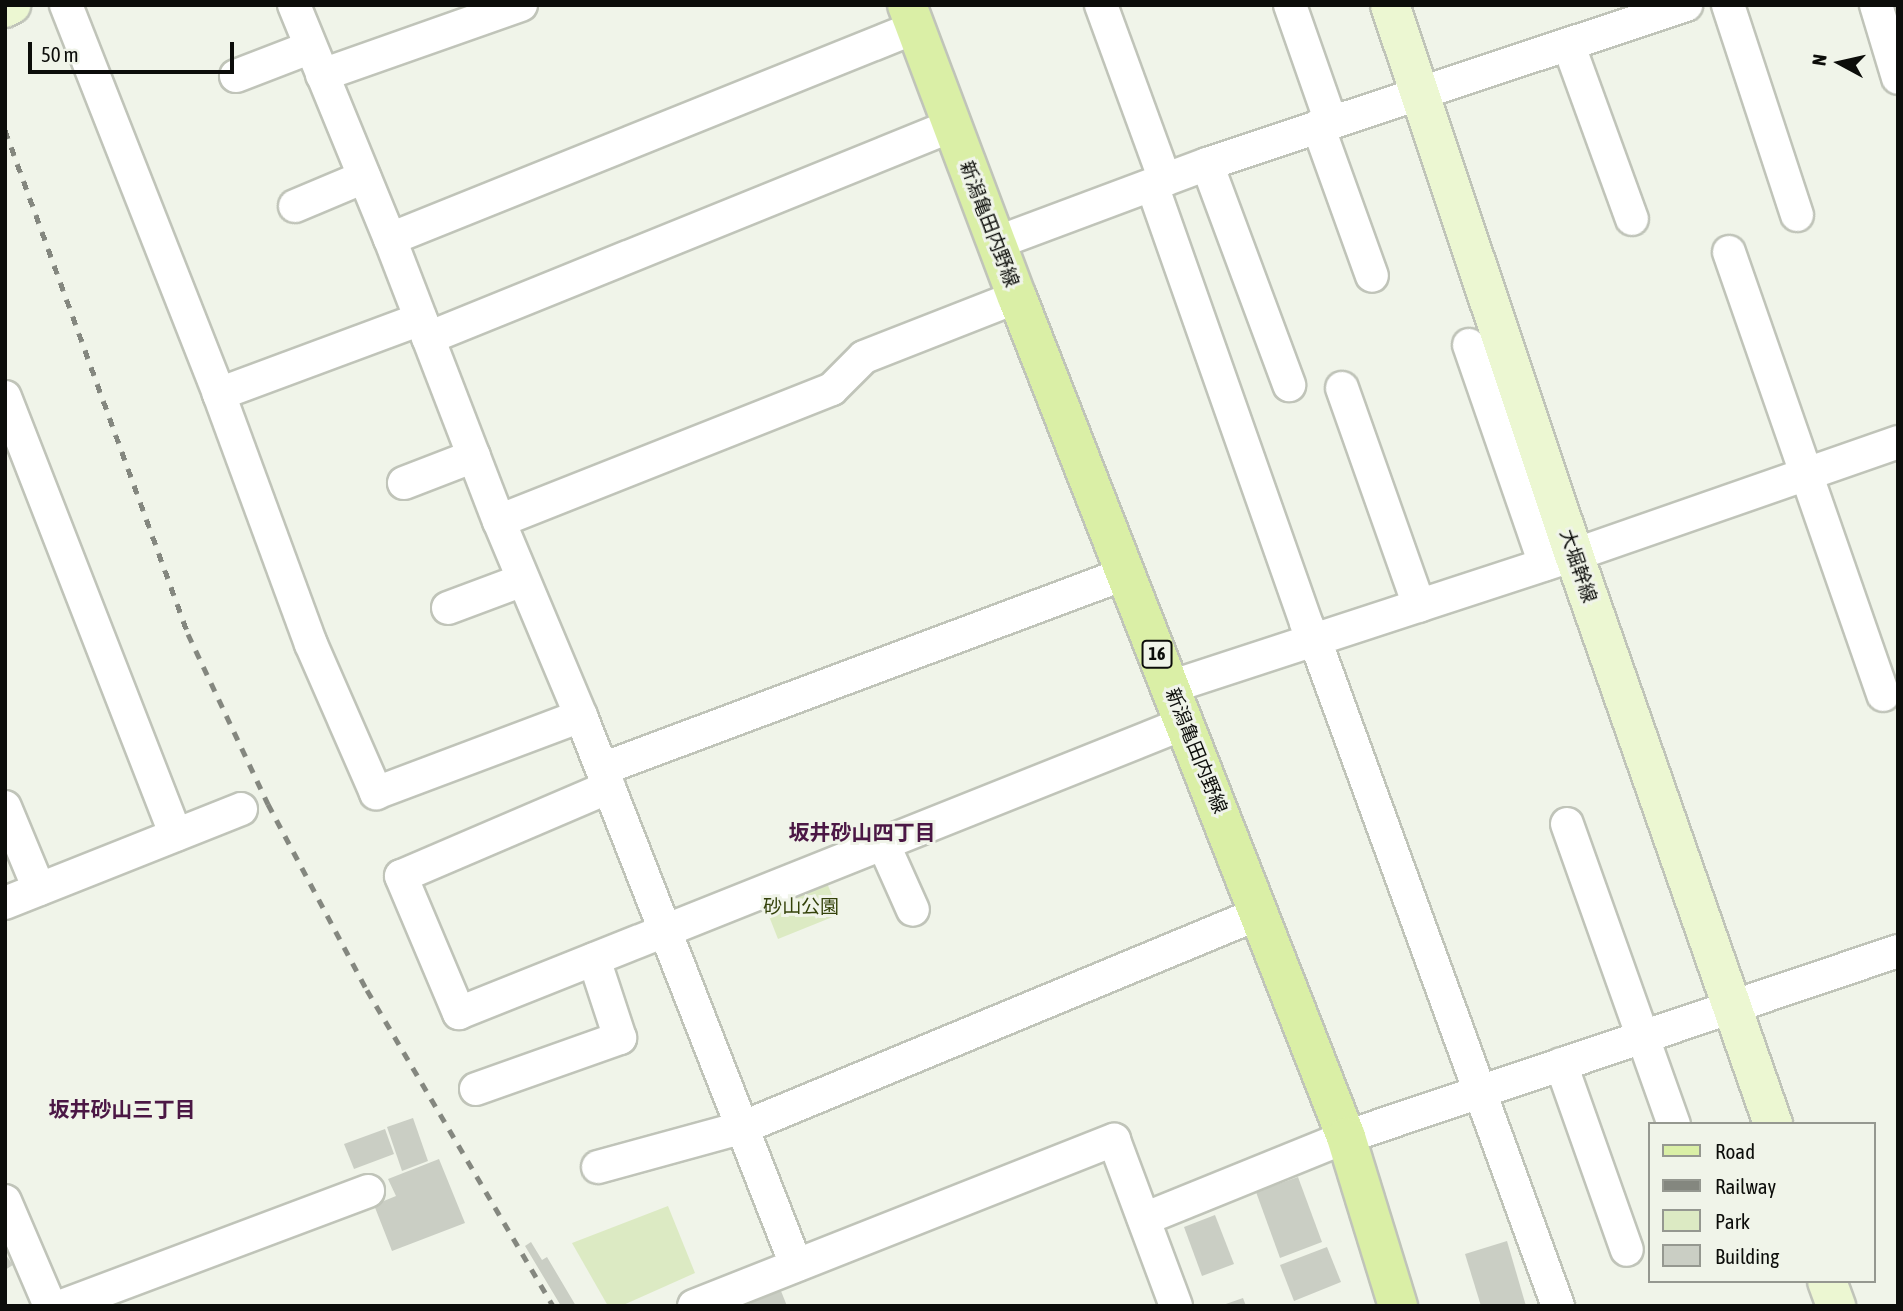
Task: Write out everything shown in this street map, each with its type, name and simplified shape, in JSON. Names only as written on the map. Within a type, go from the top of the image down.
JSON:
[{"type":"main road","name":"新潟亀田内野線","points":[[910,16],[1124,574],[1260,913],[1346,1137],[1398,1306]]},
{"type":"street","points":[[5,8],[11,5]]},
{"type":"street","points":[[66,5],[219,394],[311,644],[376,793],[581,716]]},
{"type":"street","points":[[294,5],[390,239],[499,521],[581,716],[796,1265]]},
{"type":"street","points":[[236,76],[317,61],[521,5]]},
{"type":"street","points":[[1101,5],[1306,623],[1315,640],[1558,1306]]},
{"type":"street","points":[[1290,5],[1372,276]]},
{"type":"street","name":"大堀幹線","points":[[1390,5],[1560,560],[1733,1007],[1772,1122]]},
{"type":"street","points":[[996,243],[1207,164],[1686,5]]},
{"type":"street","points":[[1727,5],[1797,215]]},
{"type":"street","points":[[1876,5],[1898,78]]},
{"type":"street","points":[[390,239],[910,16]]},
{"type":"street","points":[[1569,46],[1632,219]]},
{"type":"street","points":[[219,394],[425,329],[951,126]]},
{"type":"street","points":[[1207,164],[1289,385]]},
{"type":"street","points":[[295,206],[364,177]]},
{"type":"street","points":[[1730,252],[1882,695]]},
{"type":"street","points":[[499,521],[832,389],[864,357],[1017,297]]},
{"type":"street","points":[[1469,345],[1560,560]]},
{"type":"street","points":[[1342,388],[1419,606]]},
{"type":"street","points":[[5,397],[16,454],[176,835]]},
{"type":"street","points":[[1170,688],[1560,560],[1898,442]]},
{"type":"street","points":[[404,483],[474,456]]},
{"type":"street","points":[[1124,574],[605,778],[401,876],[459,1013],[1185,723]]},
{"type":"street","points":[[448,608],[523,580]]},
{"type":"street","points":[[5,807],[39,889]]},
{"type":"street","points":[[5,903],[241,809]]},
{"type":"street","points":[[1567,824],[1673,1122]]},
{"type":"street","points":[[883,843],[913,910]]},
{"type":"street","points":[[598,1167],[744,1127],[1260,913]]},
{"type":"street","points":[[1144,1219],[1346,1137],[1733,1007],[1896,956]]},
{"type":"street","points":[[477,1089],[620,1038],[594,959]]},
{"type":"street","points":[[1561,1064],[1627,1250]]},
{"type":"street","points":[[694,1306],[1114,1140],[1176,1306]]},
{"type":"street","points":[[62,1306],[368,1191]]},
{"type":"street","points":[[5,1201],[50,1306]]},
{"type":"street","points":[[1828,1283],[1836,1306]]},
{"type":"green space","name":"砂山公園","points":[[824,876],[840,914],[778,939],[763,901]]},
{"type":"green space","points":[[668,1206],[695,1273],[621,1306],[608,1306],[572,1243]]},
{"type":"building","points":[[413,1118],[428,1161],[402,1171],[387,1127]]},
{"type":"building","points":[[385,1129],[394,1154],[354,1169],[344,1144]]},
{"type":"building","points":[[439,1159],[465,1223],[392,1251],[374,1205],[396,1196],[388,1179]]},
{"type":"building","points":[[1298,1177],[1322,1242],[1280,1258],[1256,1192]]},
{"type":"building","points":[[1215,1215],[1234,1264],[1202,1276],[1184,1227]]},
{"type":"building","points":[[1507,1241],[1526,1306],[1481,1306],[1465,1254]]},
{"type":"building","points":[[531,1242],[542,1260],[547,1257],[576,1306],[561,1306],[525,1246]]},
{"type":"building","points":[[1327,1247],[1341,1282],[1294,1301],[1280,1265]]},
{"type":"building","points":[[5,1254],[13,1265],[5,1270]]},
{"type":"building","points":[[781,1291],[787,1306],[751,1306],[750,1302]]},
{"type":"building","points":[[1243,1298],[1246,1306],[1223,1306],[1223,1305]]},
{"type":"railway","points":[[5,130],[188,634],[268,804],[367,990],[553,1306]]},
{"type":"district","name":"坂井砂山四丁目","points":[[862,832]]},
{"type":"district","name":"坂井砂山三丁目","points":[[122,1109]]}]
